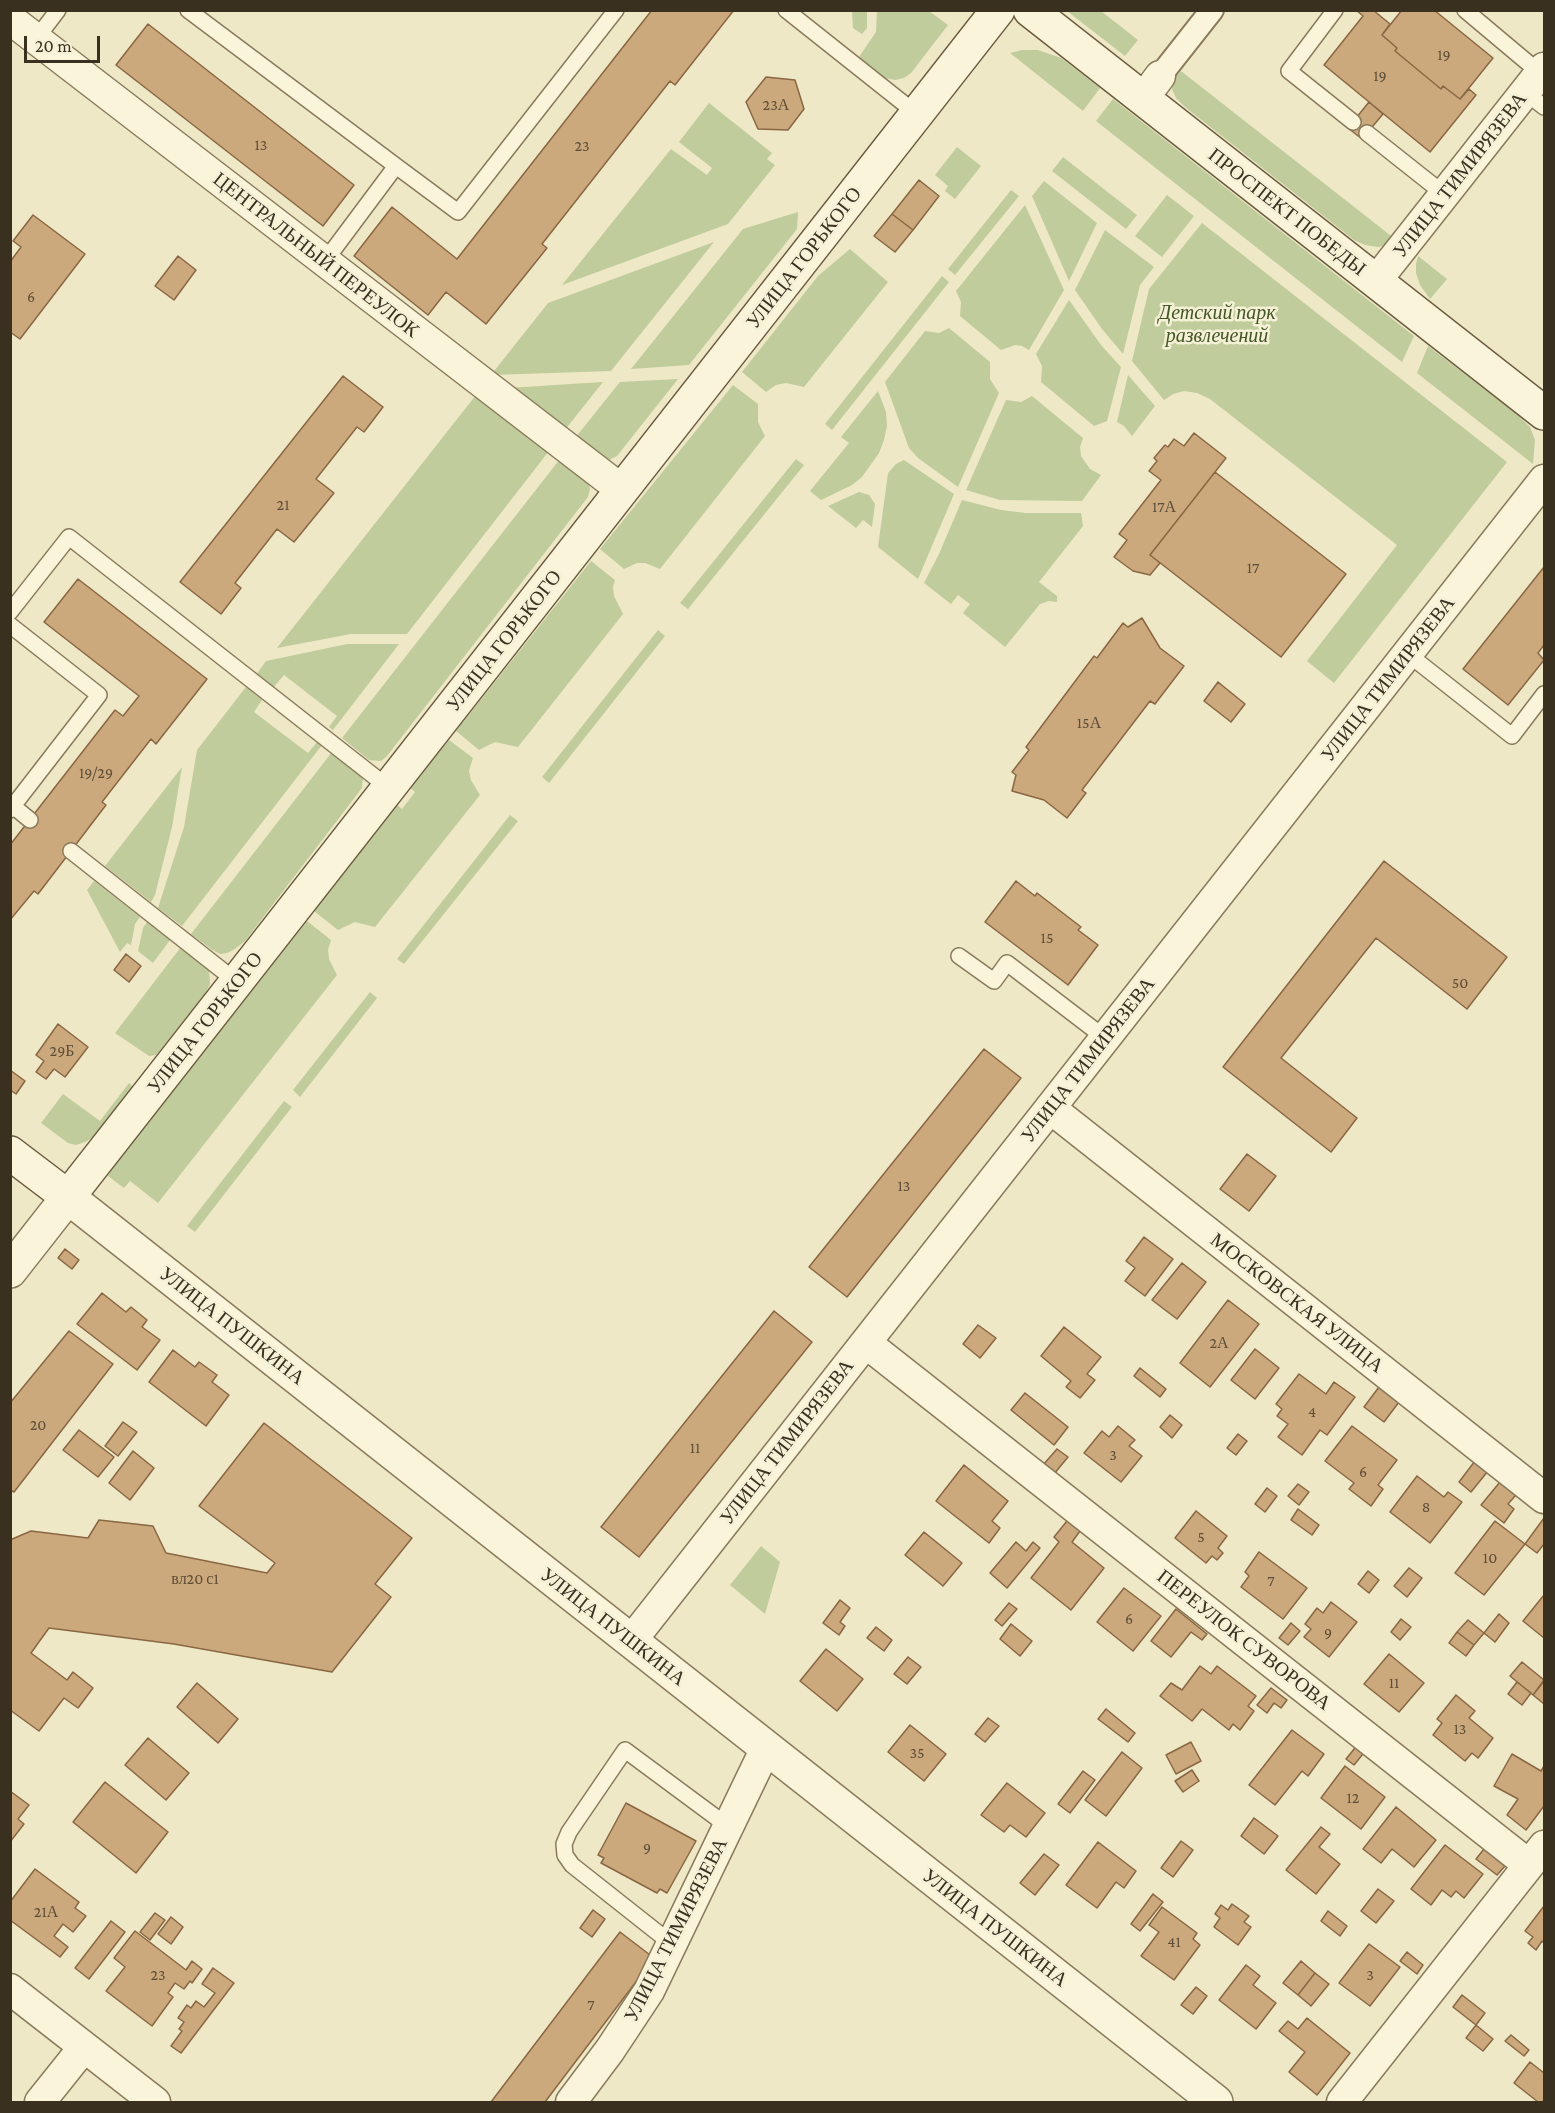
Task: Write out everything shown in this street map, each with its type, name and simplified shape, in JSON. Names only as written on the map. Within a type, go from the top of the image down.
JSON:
[{"type":"main road","name":"УЛИЦА ГОРЬКОГО","points":[[10,1271],[998,10]]},
{"type":"main road","name":"ПРОСПЕКТ ПОБЕДЫ","points":[[1030,10],[1151,87],[1376,281],[1545,413]]},
{"type":"main road","name":"УЛИЦА ПУШКИНА","points":[[10,1153],[1215,2103]]},
{"type":"street","points":[[1151,87],[1212,10]]},
{"type":"street","name":"ЦЕНТРАЛЬНЫЙ ПЕРЕУЛОК","points":[[10,19],[621,490]]},
{"type":"street","name":"УЛИЦА ТИМИРЯЗЕВА","points":[[1376,281],[1444,194],[1539,85]]},
{"type":"street","name":"УЛИЦА ТИМИРЯЗЕВА","points":[[631,1641],[1545,480]]},
{"type":"street","name":"МОСКОВСКАЯ УЛИЦА","points":[[1050,1108],[1545,1498]]},
{"type":"street","name":"ПЕРЕУЛОК СУВОРОВА","points":[[866,1343],[1537,1855]]},
{"type":"street","name":"УЛИЦА ТИМИРЯЗЕВА","points":[[571,2103],[632,2018],[656,1978],[766,1748]]},
{"type":"street","points":[[1342,2103],[1537,1855]]},
{"type":"street","points":[[10,1989],[155,2103]]},
{"type":"street","points":[[40,2103],[84,2047]]},
{"type":"lane","points":[[36,39],[58,10]]},
{"type":"lane","points":[[188,10],[458,212],[615,10]]},
{"type":"lane","points":[[786,10],[917,114]]},
{"type":"lane","points":[[1335,10],[1289,71],[1353,122]]},
{"type":"lane","points":[[1465,10],[1539,85]]},
{"type":"lane","points":[[1367,133],[1444,194]]},
{"type":"lane","points":[[325,261],[396,166]]},
{"type":"lane","points":[[10,612],[69,537],[389,788]]},
{"type":"lane","points":[[10,625],[99,695],[12,808],[30,820]]},
{"type":"lane","points":[[1408,654],[1512,736],[1545,694]]},
{"type":"lane","points":[[71,851],[237,982]]},
{"type":"lane","points":[[959,956],[994,981],[1007,963],[1105,1038]]},
{"type":"lane","points":[[672,1944],[572,1865],[565,1855],[564,1844],[569,1832],[625,1750],[729,1827]]},
{"type":"green space","points":[[852,11],[867,11],[867,28],[862,34],[853,28]]},
{"type":"green space","points":[[877,11],[929,11],[948,25],[911,73],[895,80],[885,78],[859,57],[876,32]]},
{"type":"green space","points":[[1067,11],[1101,11],[1138,40],[1125,56]]},
{"type":"green space","points":[[1038,50],[1061,58],[1100,88],[1083,111],[1010,53]]},
{"type":"green space","points":[[1181,71],[1395,239],[1388,245],[1378,247],[1354,240],[1185,107],[1176,98],[1172,89],[1173,80]]},
{"type":"green space","points":[[1113,99],[1414,336],[1402,362],[1096,121]]},
{"type":"green space","points":[[709,103],[772,153],[767,159],[775,165],[728,224],[562,285],[671,149],[707,175],[712,168],[679,142]]},
{"type":"green space","points":[[957,147],[981,166],[955,199],[945,191],[948,186],[935,175]]},
{"type":"green space","points":[[1063,157],[1137,215],[1126,229],[1052,171]]},
{"type":"green space","points":[[1044,181],[1097,223],[1069,281],[1032,196]]},
{"type":"green space","points":[[1011,190],[1019,196],[955,275],[948,269]]},
{"type":"green space","points":[[1167,195],[1194,216],[1162,257],[1135,236]]},
{"type":"green space","points":[[1025,205],[1064,290],[1029,350],[1015,345],[1001,350],[960,316],[961,302],[956,291]]},
{"type":"green space","points":[[798,212],[797,229],[689,365],[631,369],[743,229]]},
{"type":"green space","name":"Детский парк развлечений","points":[[1202,223],[1507,462],[1334,683],[1307,661],[1397,545],[1210,399],[1197,393],[1184,391],[1164,400],[1132,361],[1149,289]]},
{"type":"green space","points":[[1105,230],[1154,267],[1140,285],[1123,354],[1075,290]]},
{"type":"green space","points":[[714,242],[611,371],[491,375],[548,303]]},
{"type":"green space","points":[[850,249],[888,282],[804,387],[786,383],[776,385],[766,392],[742,372],[818,276]]},
{"type":"green space","points":[[1418,256],[1447,279],[1430,299],[1420,285],[1416,273]]},
{"type":"green space","points":[[942,276],[949,282],[832,430],[825,424]]},
{"type":"green space","points":[[1069,300],[1101,345],[1121,367],[1107,421],[1094,426],[1041,382],[1042,366],[1036,354]]},
{"type":"green space","points":[[949,328],[990,362],[990,379],[999,393],[958,487],[918,458],[909,448],[885,382],[925,331],[939,333]]},
{"type":"green space","points":[[1428,346],[1518,415],[1530,427],[1535,440],[1533,464],[1417,373]]},
{"type":"green space","points":[[1128,375],[1155,406],[1132,436],[1124,426],[1117,422]]},
{"type":"green space","points":[[678,379],[617,456],[609,460],[599,457],[575,438],[620,382]]},
{"type":"green space","points":[[603,382],[564,431],[507,388]]},
{"type":"green space","points":[[733,385],[758,404],[758,422],[765,436],[660,569],[645,563],[637,563],[624,569],[600,549]]},
{"type":"green space","points":[[878,391],[886,412],[887,426],[879,453],[862,477],[852,485],[821,500],[810,491],[849,443],[841,437]]},
{"type":"green space","points":[[476,395],[549,451],[407,634],[351,634],[277,648]]},
{"type":"green space","points":[[1032,396],[1083,438],[1080,447],[1081,456],[1090,469],[1101,475],[1082,501],[1000,500],[966,490],[1006,400],[1021,402]]},
{"type":"green space","points":[[560,459],[589,484],[588,497],[387,756],[381,761],[369,760],[342,738]]},
{"type":"green space","points":[[796,459],[804,465],[688,609],[680,603]]},
{"type":"green space","points":[[904,460],[954,494],[918,579],[878,547],[888,473],[896,464]]},
{"type":"green space","points":[[859,492],[869,495],[875,504],[872,527],[863,520],[856,528],[828,506]]},
{"type":"green space","points":[[962,500],[1001,510],[1026,513],[1081,513],[1083,526],[1039,582],[1057,596],[1057,602],[1049,601],[1040,604],[1005,647],[963,613],[970,604],[958,595],[951,604],[924,583]]},
{"type":"green space","points":[[591,561],[615,580],[614,596],[623,614],[518,747],[495,742],[479,750],[456,731]]},
{"type":"green space","points":[[658,630],[665,636],[549,783],[542,777]]},
{"type":"green space","points":[[347,644],[399,644],[333,730],[329,727],[337,716],[284,675],[273,688],[256,675],[266,661]]},
{"type":"green space","points":[[246,687],[262,700],[254,712],[308,753],[318,741],[322,745],[182,926],[158,908],[184,827],[197,750]]},
{"type":"green space","points":[[449,740],[473,758],[469,771],[471,780],[480,795],[375,927],[355,922],[338,930],[314,911],[397,805],[402,809],[415,792],[410,788]]},
{"type":"green space","points":[[332,752],[363,777],[362,788],[245,941],[227,953],[220,954],[211,949],[191,934]]},
{"type":"green space","points":[[182,767],[172,827],[155,895],[151,902],[105,866]]},
{"type":"green space","points":[[510,815],[518,821],[404,964],[397,959]]},
{"type":"green space","points":[[94,881],[140,917],[135,924],[131,945],[127,943],[120,952],[87,890]]},
{"type":"green space","points":[[307,921],[331,940],[328,950],[329,959],[337,975],[158,1203],[130,1181],[124,1188],[108,1176],[114,1166]]},
{"type":"green space","points":[[147,922],[170,940],[153,963],[138,951],[143,928]]},
{"type":"green space","points":[[181,947],[209,969],[210,984],[156,1055],[149,1056],[115,1033]]},
{"type":"green space","points":[[370,992],[377,998],[300,1097],[293,1090]]},
{"type":"green space","points":[[129,1083],[133,1087],[94,1137],[85,1142],[76,1145],[68,1143],[41,1123],[63,1094],[100,1121]]},
{"type":"green space","points":[[284,1101],[292,1107],[195,1232],[187,1226]]},
{"type":"green space","points":[[761,1546],[780,1562],[765,1614],[730,1585]]},
{"type":"building","points":[[652,10],[734,10],[675,85],[670,81],[542,244],[547,248],[486,324],[446,292],[428,315],[354,256],[392,207],[457,259]]},
{"type":"building","points":[[1356,10],[1373,10],[1390,24],[1382,35],[1397,48],[1395,51],[1441,89],[1443,86],[1460,99],[1469,89],[1476,95],[1430,152],[1324,65],[1363,16]]},
{"type":"building","points":[[1402,10],[1434,10],[1493,58],[1460,99],[1443,86],[1441,89],[1395,51],[1397,48],[1382,35]]},
{"type":"building","points":[[148,24],[354,185],[323,226],[116,65]]},
{"type":"building","points":[[766,77],[795,80],[804,109],[788,130],[758,129],[746,102]]},
{"type":"building","points":[[1369,102],[1383,114],[1362,139],[1348,128]]},
{"type":"building","points":[[919,180],[939,196],[913,230],[892,214]]},
{"type":"building","points":[[892,214],[913,230],[895,252],[874,236]]},
{"type":"building","points":[[33,215],[85,254],[20,339],[10,332],[10,262],[21,247],[13,241]]},
{"type":"building","points":[[178,256],[196,270],[174,300],[155,286]]},
{"type":"building","points":[[343,376],[383,407],[364,432],[357,427],[316,479],[334,493],[294,542],[277,529],[235,583],[241,588],[221,614],[180,582]]},
{"type":"building","points":[[1194,433],[1226,458],[1150,555],[1160,563],[1150,575],[1133,571],[1114,557],[1127,540],[1119,534],[1161,480],[1149,471],[1157,461],[1154,458],[1165,445],[1168,447],[1174,439],[1184,446]]},
{"type":"building","points":[[1215,472],[1346,574],[1281,657],[1150,555]]},
{"type":"building","points":[[1544,567],[1544,645],[1538,653],[1544,660],[1508,705],[1463,669]]},
{"type":"building","points":[[78,579],[207,679],[156,744],[151,739],[102,802],[106,805],[38,894],[34,891],[10,920],[10,845],[115,710],[123,716],[139,696],[44,622]]},
{"type":"building","points":[[1142,618],[1160,648],[1184,666],[1155,704],[1150,701],[1082,790],[1086,793],[1067,818],[1044,800],[1012,791],[1016,775],[1012,772],[1029,750],[1026,747],[1094,656],[1097,658],[1123,623],[1128,627]]},
{"type":"building","points":[[1218,682],[1245,704],[1231,722],[1204,701]]},
{"type":"building","points":[[1384,861],[1507,957],[1467,1009],[1376,938],[1281,1058],[1357,1118],[1331,1152],[1223,1067]]},
{"type":"building","points":[[1016,881],[1035,896],[1037,893],[1081,927],[1078,930],[1098,945],[1068,985],[985,922]]},
{"type":"building","points":[[126,954],[141,966],[129,982],[114,970]]},
{"type":"building","points":[[58,1024],[88,1047],[65,1077],[54,1069],[46,1079],[36,1072],[44,1061],[36,1055]]},
{"type":"building","points":[[984,1049],[1021,1078],[847,1297],[809,1267]]},
{"type":"building","points":[[10,1070],[25,1081],[16,1094],[10,1090]]},
{"type":"building","points":[[1247,1154],[1276,1176],[1249,1211],[1220,1189]]},
{"type":"building","points":[[1144,1237],[1173,1259],[1145,1296],[1125,1281],[1135,1268],[1126,1261]]},
{"type":"building","points":[[65,1249],[79,1260],[72,1269],[58,1258]]},
{"type":"building","points":[[1182,1263],[1206,1282],[1177,1319],[1152,1300]]},
{"type":"building","points":[[102,1293],[126,1312],[131,1307],[147,1320],[142,1327],[160,1340],[137,1370],[77,1324]]},
{"type":"building","points":[[1228,1300],[1259,1324],[1210,1387],[1180,1363]]},
{"type":"building","points":[[774,1311],[812,1342],[639,1557],[601,1527]]},
{"type":"building","points":[[978,1325],[996,1338],[980,1358],[963,1344]]},
{"type":"building","points":[[1064,1327],[1101,1357],[1087,1374],[1095,1380],[1080,1398],[1066,1387],[1071,1381],[1041,1356]]},
{"type":"building","points":[[69,1331],[113,1364],[14,1492],[10,1490],[10,1403]]},
{"type":"building","points":[[1255,1349],[1279,1368],[1255,1399],[1231,1380]]},
{"type":"building","points":[[173,1350],[195,1367],[199,1362],[217,1375],[212,1382],[229,1395],[206,1426],[149,1382]]},
{"type":"building","points":[[1140,1368],[1166,1389],[1160,1397],[1134,1376]]},
{"type":"building","points":[[1299,1374],[1326,1394],[1334,1382],[1355,1397],[1327,1435],[1320,1430],[1302,1455],[1278,1437],[1288,1424],[1277,1416],[1282,1409],[1276,1404]]},
{"type":"building","points":[[1379,1387],[1399,1402],[1384,1422],[1364,1407]]},
{"type":"building","points":[[1025,1393],[1068,1427],[1054,1445],[1011,1410]]},
{"type":"building","points":[[1170,1415],[1182,1425],[1172,1438],[1160,1427]]},
{"type":"building","points":[[123,1422],[137,1432],[118,1456],[105,1446]]},
{"type":"building","points":[[264,1423],[412,1538],[375,1584],[391,1597],[332,1672],[174,1644],[49,1628],[31,1653],[67,1680],[73,1672],[93,1688],[78,1708],[64,1698],[39,1731],[10,1710],[10,1540],[31,1531],[88,1538],[99,1520],[153,1526],[166,1553],[267,1573],[275,1563],[199,1506]]},
{"type":"building","points":[[1118,1426],[1135,1440],[1129,1446],[1142,1456],[1121,1482],[1084,1453],[1102,1431],[1109,1437]]},
{"type":"building","points":[[1352,1426],[1397,1460],[1378,1485],[1383,1489],[1371,1506],[1349,1489],[1354,1483],[1325,1461]]},
{"type":"building","points":[[79,1430],[114,1457],[98,1477],[63,1450]]},
{"type":"building","points":[[1238,1434],[1247,1441],[1236,1455],[1227,1448]]},
{"type":"building","points":[[1057,1449],[1068,1457],[1054,1474],[1043,1465]]},
{"type":"building","points":[[133,1451],[154,1468],[130,1500],[109,1483]]},
{"type":"building","points":[[1475,1461],[1488,1471],[1471,1492],[1459,1482]]},
{"type":"building","points":[[964,1465],[1008,1501],[992,1521],[1000,1528],[989,1543],[936,1501]]},
{"type":"building","points":[[1417,1476],[1444,1497],[1448,1492],[1462,1502],[1430,1543],[1390,1512]]},
{"type":"building","points":[[1500,1482],[1516,1495],[1508,1504],[1514,1509],[1504,1523],[1481,1505]]},
{"type":"building","points":[[1298,1484],[1309,1492],[1299,1505],[1288,1496]]},
{"type":"building","points":[[1267,1488],[1277,1496],[1265,1512],[1255,1504]]},
{"type":"building","points":[[1298,1509],[1319,1525],[1312,1535],[1291,1520]]},
{"type":"building","points":[[1196,1511],[1227,1536],[1218,1548],[1223,1553],[1217,1560],[1212,1556],[1206,1563],[1175,1538]]},
{"type":"building","points":[[1544,1518],[1544,1544],[1537,1553],[1525,1544]]},
{"type":"building","points":[[1067,1521],[1080,1531],[1072,1542],[1104,1568],[1071,1610],[1031,1578],[1059,1542],[1054,1537]]},
{"type":"building","points":[[1495,1521],[1525,1544],[1484,1595],[1455,1573]]},
{"type":"building","points":[[924,1532],[962,1563],[943,1586],[905,1555]]},
{"type":"building","points":[[1016,1542],[1026,1551],[1033,1542],[1040,1548],[1007,1588],[990,1573]]},
{"type":"building","points":[[1259,1552],[1307,1588],[1283,1619],[1241,1587],[1249,1576],[1245,1572]]},
{"type":"building","points":[[1409,1568],[1422,1578],[1407,1597],[1394,1586]]},
{"type":"building","points":[[1368,1571],[1379,1580],[1369,1593],[1358,1584]]},
{"type":"building","points":[[1124,1588],[1161,1616],[1133,1651],[1097,1622]]},
{"type":"building","points":[[1544,1595],[1544,1638],[1523,1621]]},
{"type":"building","points":[[840,1600],[850,1608],[840,1622],[845,1626],[839,1635],[823,1623]]},
{"type":"building","points":[[1331,1602],[1357,1622],[1329,1657],[1304,1637],[1311,1629],[1305,1624],[1317,1608],[1323,1613]]},
{"type":"building","points":[[1009,1603],[1017,1609],[1002,1626],[995,1620]]},
{"type":"building","points":[[1176,1609],[1207,1634],[1202,1640],[1191,1632],[1171,1657],[1151,1641]]},
{"type":"building","points":[[1499,1614],[1509,1623],[1495,1642],[1484,1633]]},
{"type":"building","points":[[1401,1619],[1411,1627],[1400,1640],[1391,1632]]},
{"type":"building","points":[[1468,1620],[1484,1633],[1474,1645],[1457,1632]]},
{"type":"building","points":[[1291,1623],[1300,1631],[1288,1645],[1279,1638]]},
{"type":"building","points":[[1011,1624],[1032,1641],[1020,1656],[1000,1639]]},
{"type":"building","points":[[876,1627],[892,1640],[884,1651],[867,1638]]},
{"type":"building","points":[[1457,1632],[1474,1645],[1466,1656],[1449,1643]]},
{"type":"building","points":[[826,1649],[863,1679],[837,1711],[800,1681]]},
{"type":"building","points":[[1389,1654],[1424,1683],[1399,1712],[1364,1684]]},
{"type":"building","points":[[908,1657],[921,1667],[907,1684],[894,1674]]},
{"type":"building","points":[[1522,1662],[1544,1680],[1533,1695],[1510,1676]]},
{"type":"building","points":[[1200,1666],[1211,1674],[1217,1666],[1256,1696],[1248,1706],[1254,1711],[1240,1730],[1233,1724],[1229,1730],[1202,1709],[1192,1721],[1160,1696],[1171,1683],[1182,1690]]},
{"type":"building","points":[[1544,1681],[1544,1704],[1533,1695]]},
{"type":"building","points":[[1517,1682],[1531,1693],[1522,1705],[1508,1694]]},
{"type":"building","points":[[197,1683],[238,1719],[218,1743],[177,1707]]},
{"type":"building","points":[[1271,1688],[1287,1700],[1281,1708],[1274,1703],[1267,1713],[1257,1705]]},
{"type":"building","points":[[1456,1695],[1475,1711],[1469,1718],[1493,1738],[1478,1758],[1472,1753],[1465,1761],[1433,1735],[1442,1723],[1437,1719]]},
{"type":"building","points":[[1106,1709],[1135,1733],[1128,1742],[1098,1719]]},
{"type":"building","points":[[988,1718],[999,1726],[985,1742],[975,1734]]},
{"type":"building","points":[[910,1725],[946,1754],[924,1781],[888,1752]]},
{"type":"building","points":[[1292,1730],[1324,1754],[1308,1776],[1302,1771],[1275,1805],[1249,1785]]},
{"type":"building","points":[[148,1738],[189,1773],[166,1800],[125,1765]]},
{"type":"building","points":[[1191,1742],[1201,1761],[1176,1774],[1166,1755]]},
{"type":"building","points":[[1359,1743],[1367,1749],[1354,1765],[1346,1759]]},
{"type":"building","points":[[1122,1752],[1142,1768],[1106,1816],[1085,1800]]},
{"type":"building","points":[[1512,1754],[1541,1771],[1544,1766],[1544,1806],[1526,1830],[1507,1815],[1518,1799],[1494,1786]]},
{"type":"building","points":[[1345,1766],[1385,1797],[1361,1829],[1321,1798]]},
{"type":"building","points":[[1192,1770],[1199,1781],[1183,1792],[1175,1781]]},
{"type":"building","points":[[1083,1771],[1095,1780],[1070,1813],[1058,1804]]},
{"type":"building","points":[[105,1782],[168,1832],[136,1873],[73,1822]]},
{"type":"building","points":[[1007,1783],[1045,1813],[1026,1837],[1010,1825],[1004,1832],[981,1815]]},
{"type":"building","points":[[10,1791],[29,1805],[18,1819],[24,1824],[10,1842]]},
{"type":"building","points":[[626,1803],[696,1841],[667,1893],[660,1889],[657,1893],[601,1863],[604,1858],[598,1855]]},
{"type":"building","points":[[1396,1807],[1436,1840],[1414,1867],[1392,1849],[1381,1863],[1363,1849]]},
{"type":"building","points":[[1254,1818],[1278,1836],[1264,1854],[1241,1836]]},
{"type":"building","points":[[1321,1827],[1330,1834],[1319,1847],[1340,1864],[1316,1894],[1286,1870]]},
{"type":"building","points":[[1181,1841],[1193,1850],[1173,1877],[1161,1868]]},
{"type":"building","points":[[1098,1842],[1136,1871],[1124,1888],[1116,1882],[1097,1908],[1066,1885]]},
{"type":"building","points":[[1445,1845],[1483,1874],[1464,1898],[1456,1891],[1451,1897],[1442,1890],[1431,1905],[1411,1889]]},
{"type":"building","points":[[1484,1849],[1505,1866],[1497,1875],[1476,1859]]},
{"type":"building","points":[[1044,1854],[1059,1865],[1035,1895],[1020,1883]]},
{"type":"building","points":[[35,1869],[79,1902],[75,1908],[86,1916],[73,1932],[63,1924],[54,1936],[68,1947],[60,1957],[10,1920],[10,1902]]},
{"type":"building","points":[[1378,1889],[1394,1901],[1376,1923],[1361,1911]]},
{"type":"building","points":[[1153,1894],[1163,1902],[1140,1931],[1131,1924]]},
{"type":"building","points":[[1232,1904],[1249,1916],[1244,1922],[1251,1927],[1238,1945],[1214,1927],[1220,1918],[1215,1914],[1221,1905],[1228,1910]]},
{"type":"building","points":[[1544,1906],[1544,1943],[1542,1941],[1536,1950],[1528,1943],[1533,1937],[1525,1931]]},
{"type":"building","points":[[1162,1907],[1197,1933],[1193,1939],[1200,1945],[1174,1980],[1141,1956],[1159,1932],[1149,1925]]},
{"type":"building","points":[[593,1910],[605,1919],[592,1937],[580,1928]]},
{"type":"building","points":[[1328,1911],[1347,1926],[1340,1936],[1321,1921]]},
{"type":"building","points":[[155,1913],[165,1920],[150,1940],[140,1932]]},
{"type":"building","points":[[171,1917],[183,1927],[171,1944],[158,1934]]},
{"type":"building","points":[[111,1921],[125,1932],[89,1979],[75,1968]]},
{"type":"building","points":[[135,1931],[186,1970],[192,1961],[202,1969],[192,1983],[190,1981],[184,1989],[175,1983],[168,1993],[173,1997],[152,2026],[106,1991],[125,1967],[114,1958]]},
{"type":"building","points":[[620,1932],[654,1958],[545,2102],[491,2102]]},
{"type":"building","points":[[1369,1944],[1400,1967],[1370,2006],[1339,1983]]},
{"type":"building","points":[[1407,1952],[1423,1965],[1417,1974],[1400,1961]]},
{"type":"building","points":[[1301,1961],[1315,1973],[1298,1995],[1283,1983]]},
{"type":"building","points":[[1246,1965],[1260,1976],[1253,1985],[1276,2003],[1256,2029],[1219,2000]]},
{"type":"building","points":[[213,1968],[234,1983],[181,2053],[171,2046],[182,2031],[179,2029],[184,2022],[178,2018],[187,2005],[191,2008],[196,2001],[204,2007],[215,1993],[202,1984]]},
{"type":"building","points":[[1315,1973],[1329,1984],[1311,2006],[1298,1995]]},
{"type":"building","points":[[1196,1987],[1207,1996],[1193,2014],[1181,2005]]},
{"type":"building","points":[[1462,1995],[1485,2013],[1476,2025],[1453,2007]]},
{"type":"building","points":[[1307,2018],[1350,2053],[1317,2095],[1289,2072],[1305,2052],[1279,2031],[1288,2021],[1298,2029]]},
{"type":"building","points":[[1476,2025],[1493,2039],[1483,2051],[1466,2038]]},
{"type":"building","points":[[1511,2035],[1529,2050],[1524,2056],[1505,2041]]},
{"type":"building","points":[[1530,2062],[1544,2073],[1544,2100],[1542,2102],[1538,2102],[1514,2083]]}]
